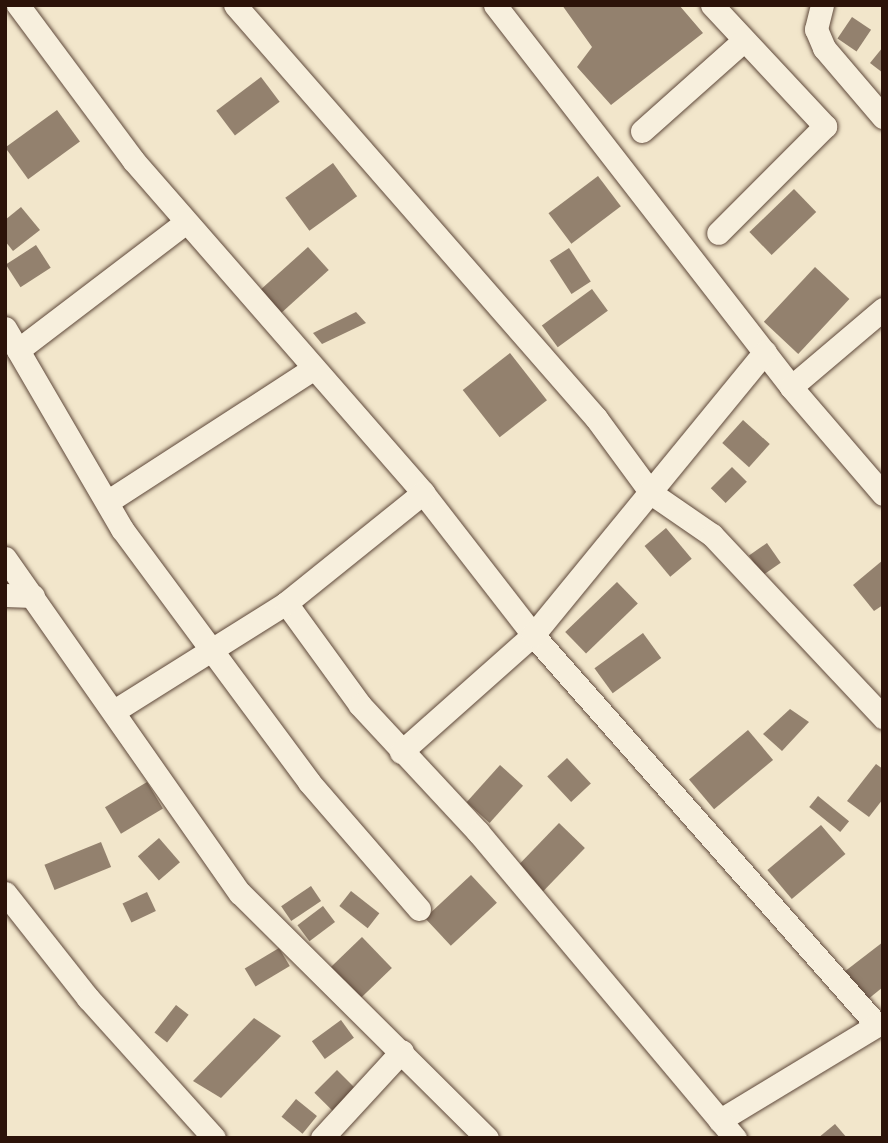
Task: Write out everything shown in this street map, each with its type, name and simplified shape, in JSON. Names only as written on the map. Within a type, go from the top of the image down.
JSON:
[{"type":"street","points":[[18,5],[186,222],[311,370],[423,493],[533,635],[877,1025],[727,1129],[478,832],[401,752],[286,603]]},
{"type":"street","points":[[235,5],[596,418],[651,493],[712,535],[883,717]]},
{"type":"street","points":[[495,5],[791,387],[883,494]]},
{"type":"street","points":[[712,5],[742,42],[825,126],[718,233]]},
{"type":"street","points":[[822,5],[816,29],[824,48],[883,117]]},
{"type":"street","points":[[642,131],[742,42]]},
{"type":"street","points":[[18,350],[186,222]]},
{"type":"street","points":[[791,387],[883,309]]},
{"type":"street","points":[[5,328],[107,502],[309,782],[419,909]]},
{"type":"street","points":[[401,752],[533,635],[765,352]]},
{"type":"street","points":[[107,502],[311,370]]},
{"type":"street","points":[[114,711],[286,603],[423,493]]},
{"type":"street","points":[[5,558],[240,893],[487,1138]]},
{"type":"street","points":[[5,595],[33,596]]},
{"type":"street","points":[[5,893],[88,998],[214,1138]]},
{"type":"street","points":[[322,1138],[402,1051]]},
{"type":"building","points":[[562,5],[679,5],[703,33],[611,105],[577,67],[592,47]]},
{"type":"building","points":[[852,17],[871,30],[857,51],[837,39]]},
{"type":"building","points":[[883,47],[883,73],[870,63]]},
{"type":"building","points":[[261,77],[280,102],[235,135],[216,111]]},
{"type":"building","points":[[57,110],[80,142],[28,179],[5,148]]},
{"type":"building","points":[[333,163],[357,196],[309,231],[285,198]]},
{"type":"building","points":[[598,176],[621,206],[571,244],[548,213]]},
{"type":"building","points":[[794,189],[816,212],[772,255],[749,232]]},
{"type":"building","points":[[21,207],[40,230],[13,251],[5,241],[5,220]]},
{"type":"building","points":[[36,245],[51,268],[21,287],[6,265]]},
{"type":"building","points":[[308,247],[329,270],[277,317],[256,294]]},
{"type":"building","points":[[569,248],[591,282],[571,294],[550,261]]},
{"type":"building","points":[[815,267],[849,299],[798,354],[764,322]]},
{"type":"building","points":[[592,289],[608,311],[558,347],[542,325]]},
{"type":"building","points":[[356,312],[366,323],[322,344],[313,333]]},
{"type":"building","points":[[510,353],[547,400],[500,437],[463,390]]},
{"type":"building","points":[[743,420],[770,444],[749,467],[722,443]]},
{"type":"building","points":[[732,467],[747,482],[726,503],[711,488]]},
{"type":"building","points":[[666,528],[692,559],[670,577],[645,546]]},
{"type":"building","points":[[767,543],[781,563],[763,575],[749,556]]},
{"type":"building","points":[[883,560],[883,605],[874,611],[853,585]]},
{"type":"building","points":[[617,582],[638,604],[586,654],[565,632]]},
{"type":"building","points":[[643,633],[661,658],[613,693],[594,668]]},
{"type":"building","points":[[790,709],[809,722],[782,751],[763,734]]},
{"type":"building","points":[[748,730],[773,760],[714,809],[689,779]]},
{"type":"building","points":[[567,758],[591,784],[571,802],[547,776]]},
{"type":"building","points":[[876,764],[883,769],[883,799],[869,817],[847,801]]},
{"type":"building","points":[[500,765],[523,786],[490,823],[467,802]]},
{"type":"building","points":[[147,782],[163,809],[121,834],[105,807]]},
{"type":"building","points":[[818,796],[849,821],[840,832],[809,807]]},
{"type":"building","points":[[559,823],[585,848],[543,891],[517,866]]},
{"type":"building","points":[[821,825],[845,854],[792,899],[767,870]]},
{"type":"building","points":[[159,838],[180,862],[159,881],[138,856]]},
{"type":"building","points":[[101,842],[111,867],[55,890],[44,865]]},
{"type":"building","points":[[471,875],[497,903],[451,946],[425,918]]},
{"type":"building","points":[[311,886],[321,901],[291,921],[281,906]]},
{"type":"building","points":[[351,891],[379,913],[368,928],[339,906]]},
{"type":"building","points":[[147,892],[156,911],[131,922],[123,903]]},
{"type":"building","points":[[323,906],[335,922],[309,941],[297,925]]},
{"type":"building","points":[[362,937],[392,968],[360,999],[330,968]]},
{"type":"building","points":[[883,942],[883,987],[867,1000],[844,972]]},
{"type":"building","points":[[279,948],[290,966],[256,987],[245,969]]},
{"type":"building","points":[[176,1005],[189,1015],[167,1042],[154,1033]]},
{"type":"building","points":[[254,1018],[281,1036],[221,1098],[193,1081]]},
{"type":"building","points":[[341,1020],[354,1038],[325,1059],[312,1041]]},
{"type":"building","points":[[337,1070],[358,1091],[336,1114],[314,1093]]},
{"type":"building","points":[[296,1099],[317,1116],[303,1134],[282,1117]]},
{"type":"building","points":[[835,1124],[847,1138],[818,1138]]}]
